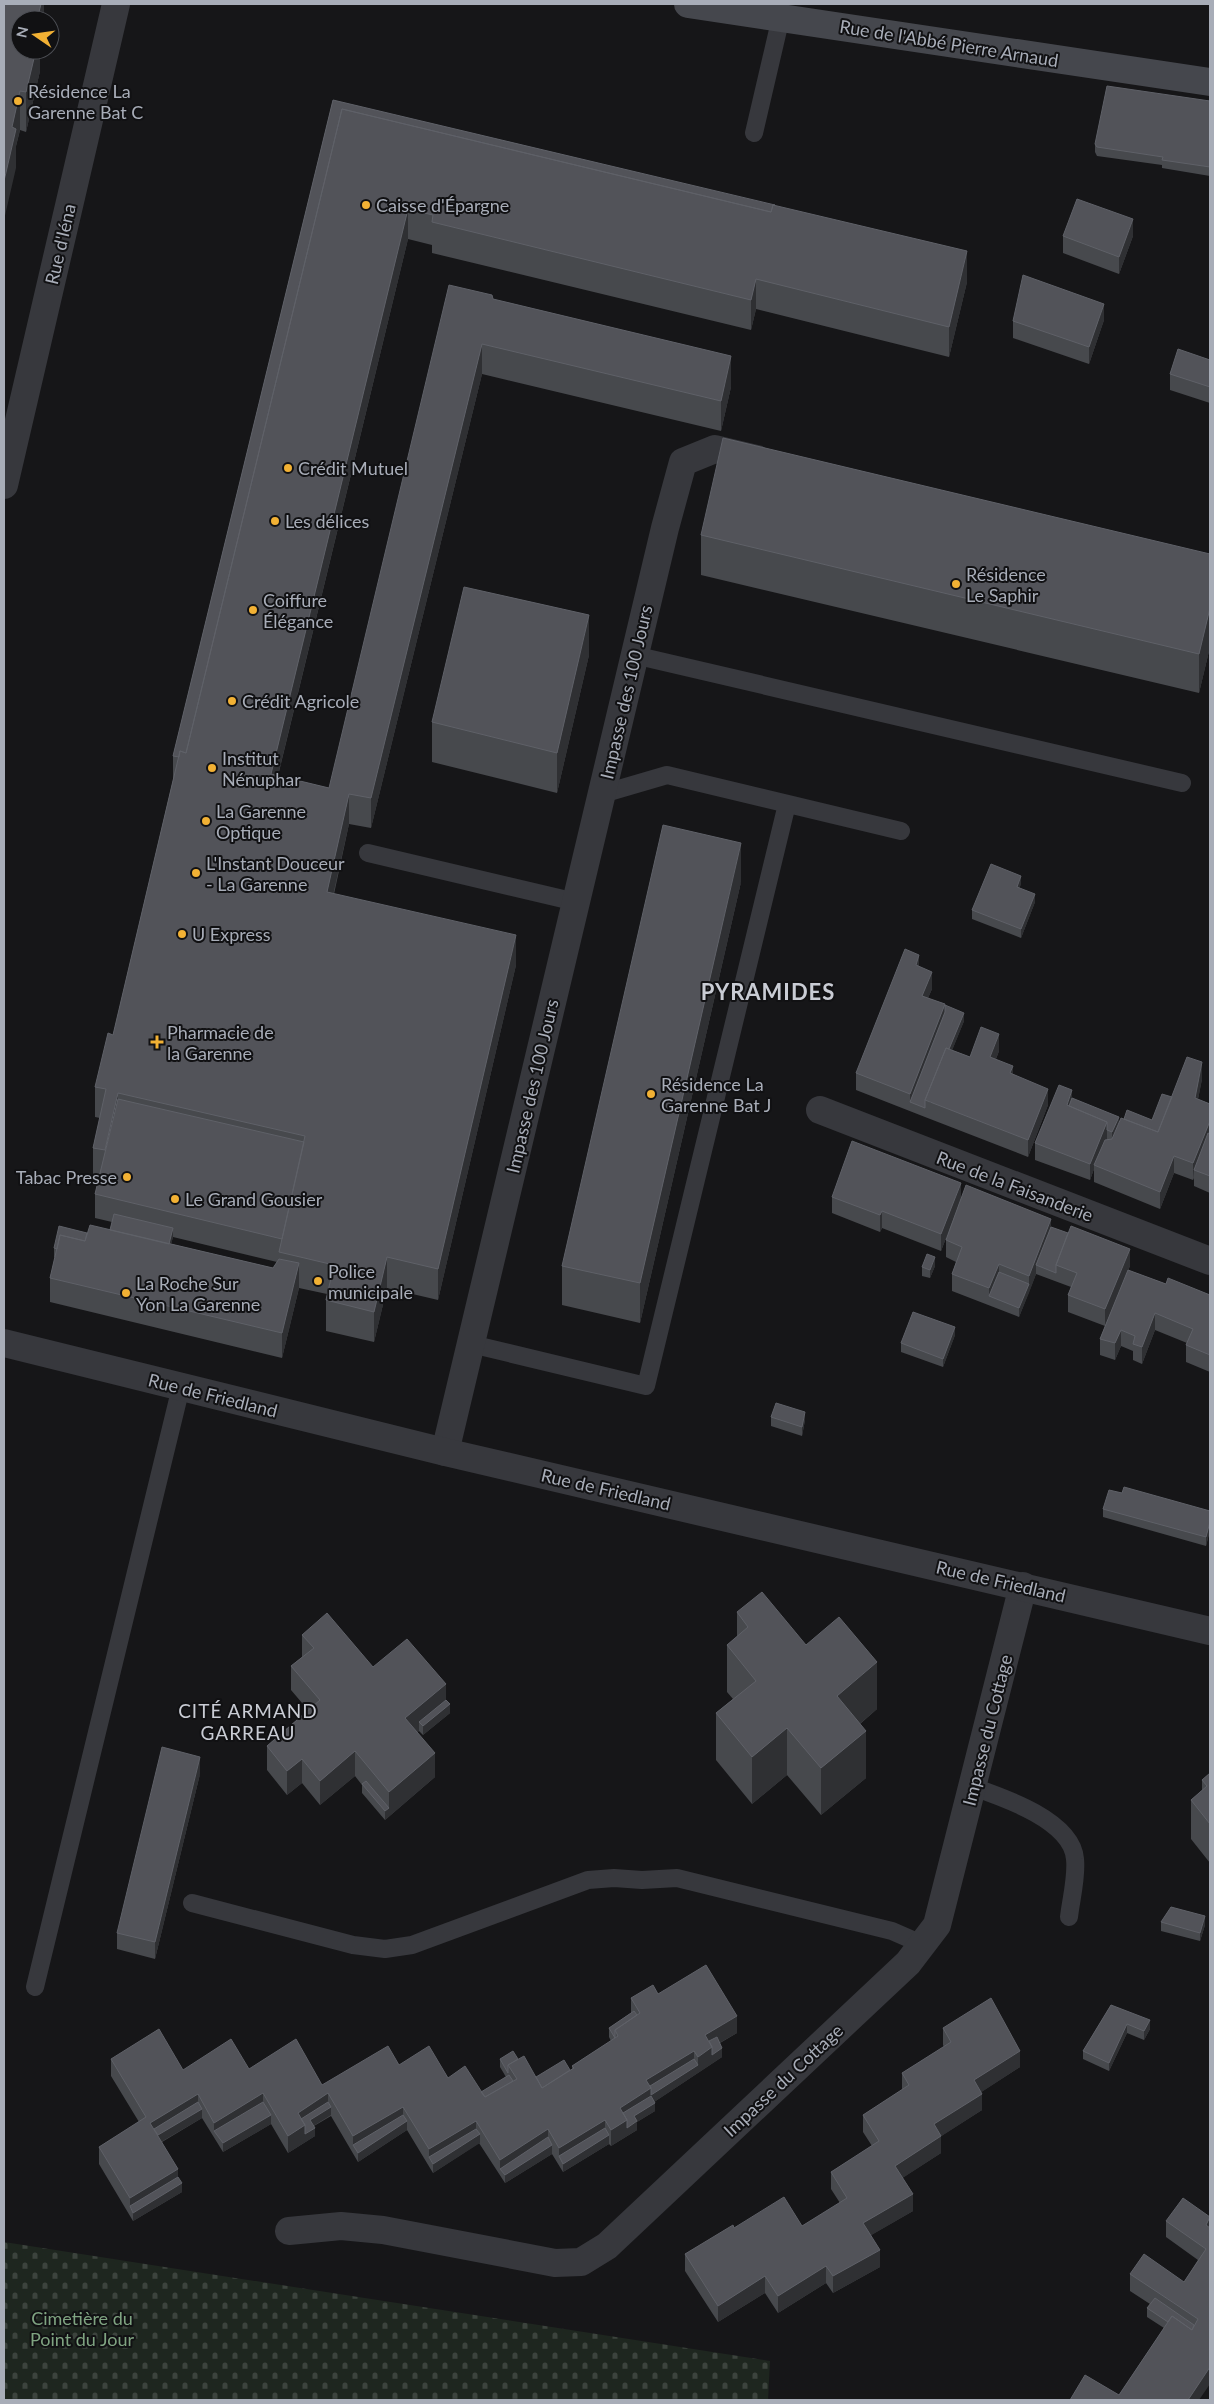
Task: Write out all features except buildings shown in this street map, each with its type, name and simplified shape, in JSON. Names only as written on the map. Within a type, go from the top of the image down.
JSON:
[{"type":"main road","name":"Rue de l'Abbé Pierre Arnaud","points":[[688,4],[1210,82]]},
{"type":"street","name":"Rue d'Iéna","points":[[4,485],[116,4]]},
{"type":"street","name":"Impasse des 100 Jours","points":[[446,1452],[634,655],[683,462],[715,449],[781,465]]},
{"type":"street","name":"Rue de la Faisanderie","points":[[820,1110],[1210,1261]]},
{"type":"street","name":"Rue de Friedland","points":[[4,1344],[446,1452],[1210,1631]]},
{"type":"street","name":"Impasse du Cottage","points":[[289,2232],[341,2226],[383,2230],[555,2263],[581,2262],[607,2246],[908,1963],[937,1926],[1023,1586]]},
{"type":"lane","points":[[754,132],[781,18]]},
{"type":"lane","points":[[634,655],[1182,783]]},
{"type":"lane","points":[[602,794],[667,775],[902,831]]},
{"type":"lane","points":[[471,1344],[646,1386],[786,804]]},
{"type":"lane","points":[[368,853],[576,902]]},
{"type":"lane","points":[[35,1987],[181,1387]]},
{"type":"lane","points":[[973,1788],[1010,1800],[1058,1828],[1071,1842],[1075,1860],[1070,1917]]},
{"type":"lane","points":[[192,1903],[353,1945],[385,1949],[412,1945],[588,1880],[677,1878],[892,1931],[924,1945]]},
{"type":"green space","name":"Cimetière du Point du Jour","points":[[4,2242],[770,2361],[768,2400],[4,2400]]},
{"type":"place","name":"Résidence La Garenne Bat C","points":[[18,101]]},
{"type":"place","name":"Caisse d'Épargne","points":[[366,205]]},
{"type":"place","name":"Crédit Mutuel","points":[[288,468]]},
{"type":"place","name":"Les délices","points":[[275,521]]},
{"type":"place","name":"Résidence Le Saphir","points":[[956,584]]},
{"type":"place","name":"Coiffure Élégance","points":[[253,610]]},
{"type":"place","name":"Crédit Agricole","points":[[232,701]]},
{"type":"place","name":"Institut Nénuphar","points":[[212,768]]},
{"type":"place","name":"La Garenne Optique","points":[[206,821]]},
{"type":"place","name":"L'Instant Douceur - La Garenne","points":[[196,873]]},
{"type":"place","name":"U Express","points":[[182,934]]},
{"type":"place","name":"Pharmacie de la Garenne","points":[[157,1042]]},
{"type":"place","name":"Résidence La Garenne Bat J","points":[[651,1094]]},
{"type":"place","name":"Tabac Presse","points":[[127,1177]]},
{"type":"place","name":"Le Grand Gousier","points":[[175,1199]]},
{"type":"place","name":"Police municipale","points":[[318,1281]]},
{"type":"place","name":"La Roche Sur Yon La Garenne","points":[[126,1293]]},
{"type":"district","name":"PYRAMIDES","points":[[768,991]]},
{"type":"district","name":"CITÉ ARMAND GARREAU","points":[[248,1721]]}]
